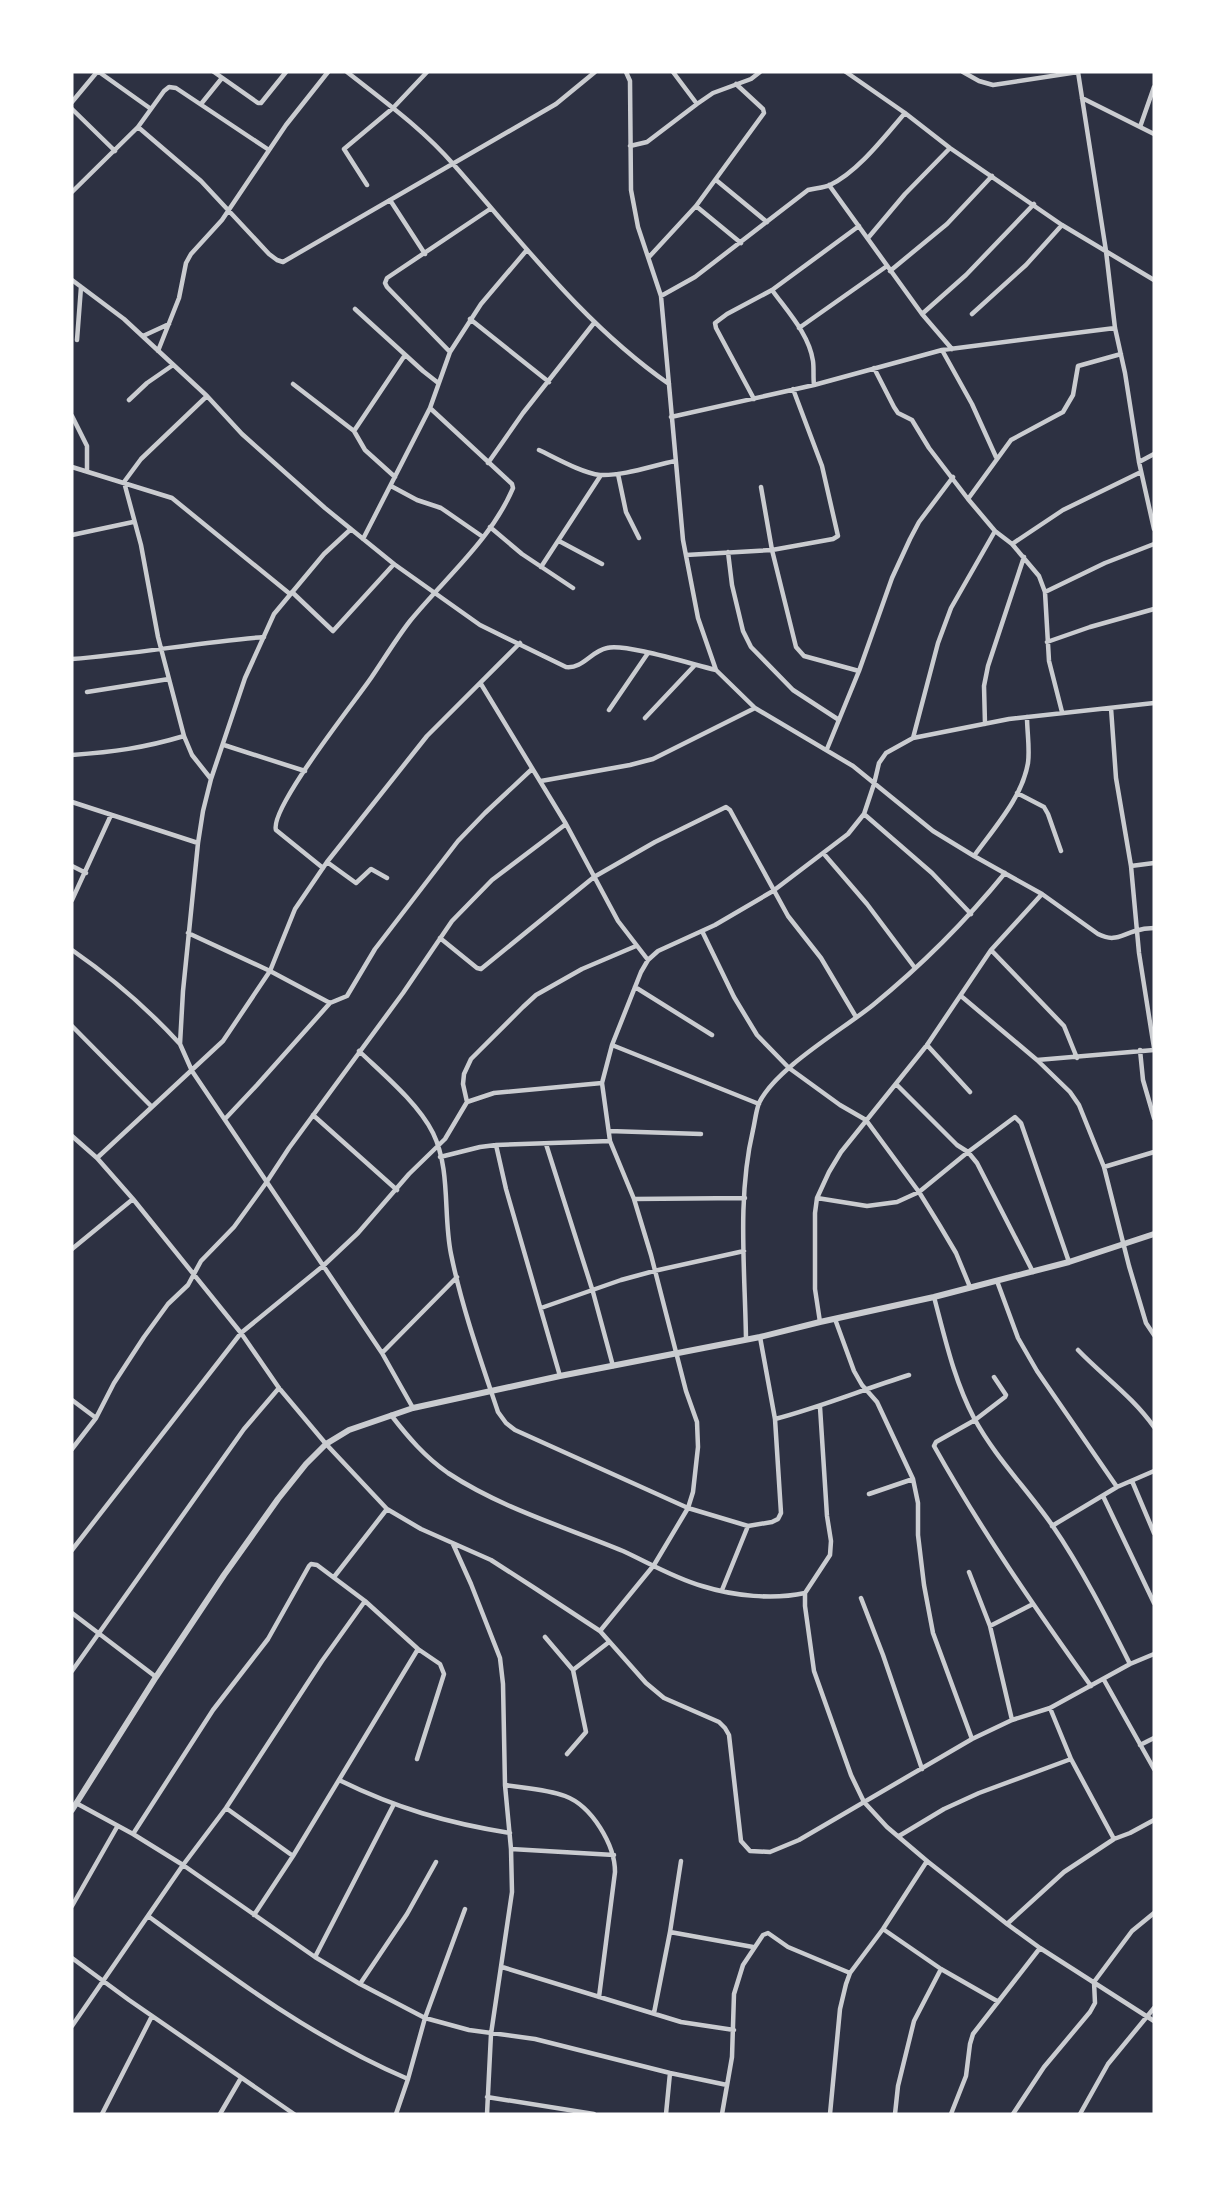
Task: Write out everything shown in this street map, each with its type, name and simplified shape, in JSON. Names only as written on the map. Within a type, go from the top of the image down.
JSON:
[{"type":"street","points":[[72,102],[98,72],[151,109]]},
{"type":"street","points":[[214,72],[261,103],[286,72]]},
{"type":"street","points":[[158,351],[179,298],[186,263],[191,254],[222,220],[286,125],[328,72]]},
{"type":"street","points":[[347,72],[393,108],[453,164],[526,251],[594,323],[651,372],[669,384]]},
{"type":"street","points":[[367,185],[344,149],[393,108],[427,72]]},
{"type":"street","points":[[138,128],[190,171],[269,254],[283,262],[556,104],[595,72]]},
{"type":"street","points":[[626,72],[630,81],[631,190],[638,228],[661,297],[675,461],[686,555],[698,618],[716,670],[755,708],[860,771],[933,831],[1042,894],[1107,938],[1154,928]]},
{"type":"street","points":[[673,72],[697,104]]},
{"type":"street","points":[[630,146],[647,142],[713,93],[751,79],[760,72]]},
{"type":"street","points":[[846,72],[950,148],[1062,225],[1154,280]]},
{"type":"street","points":[[963,72],[979,81],[993,85],[1078,72],[1106,251],[1115,328],[1139,462],[1154,530]]},
{"type":"street","points":[[201,104],[222,78]]},
{"type":"street","points":[[649,258],[696,206],[764,113],[763,109],[736,84]]},
{"type":"street","points":[[72,192],[138,128],[164,91],[170,87],[176,88],[269,150]]},
{"type":"street","points":[[1140,127],[1154,87]]},
{"type":"street","points":[[1082,98],[1154,134]]},
{"type":"street","points":[[72,109],[115,151]]},
{"type":"street","points":[[661,297],[694,277],[741,243],[808,190],[829,185],[853,168],[905,113]]},
{"type":"street","points":[[868,238],[905,194],[950,148]]},
{"type":"street","points":[[799,328],[889,269],[947,224],[992,176]]},
{"type":"street","points":[[716,180],[767,222]]},
{"type":"street","points":[[829,185],[922,314],[952,350]]},
{"type":"street","points":[[390,200],[425,254]]},
{"type":"street","points":[[922,314],[966,275],[1034,204]]},
{"type":"street","points":[[696,206],[741,243]]},
{"type":"street","points":[[450,352],[387,287],[385,282],[387,278],[490,209]]},
{"type":"street","points":[[972,314],[1026,265],[1062,225]]},
{"type":"street","points":[[754,399],[715,323],[772,290],[859,226]]},
{"type":"street","points":[[363,539],[430,408],[437,382],[450,352],[470,318],[526,251]]},
{"type":"street","points":[[72,280],[124,319],[207,396],[242,434],[325,508],[394,564],[480,625],[571,668],[606,648],[648,653],[716,670]]},
{"type":"street","points":[[77,340],[81,287]]},
{"type":"street","points":[[772,290],[799,328],[809,347],[813,359],[814,385]]},
{"type":"street","points":[[355,309],[437,382]]},
{"type":"street","points":[[470,318],[549,382]]},
{"type":"street","points":[[488,463],[594,323]]},
{"type":"street","points":[[142,336],[169,324]]},
{"type":"street","points":[[671,417],[814,385],[942,350],[1115,328]]},
{"type":"street","points":[[942,350],[972,404],[996,457]]},
{"type":"street","points":[[968,499],[1006,444],[1016,436],[1063,412],[1073,395],[1078,366],[1121,354]]},
{"type":"street","points":[[354,431],[405,355]]},
{"type":"street","points":[[129,400],[147,383],[173,365]]},
{"type":"street","points":[[874,368],[894,407],[912,420],[929,448],[968,499],[995,531],[1024,557],[1039,576],[1045,592],[1047,642],[1052,676],[1062,712]]},
{"type":"street","points":[[292,384],[354,431],[365,450],[395,477]]},
{"type":"street","points":[[686,555],[772,550],[833,539],[838,536],[822,466],[793,389]]},
{"type":"street","points":[[207,396],[141,459],[124,482],[141,545],[161,650],[183,736],[192,755],[211,780]]},
{"type":"street","points":[[323,868],[274,826],[292,790],[409,623],[483,537],[513,488],[512,484],[430,408]]},
{"type":"street","points":[[72,416],[87,446],[87,471]]},
{"type":"street","points":[[539,450],[590,473],[601,475],[618,474],[675,461]]},
{"type":"street","points":[[1139,462],[1154,453]]},
{"type":"street","points":[[72,467],[172,498],[291,593],[333,631],[394,564]]},
{"type":"street","points":[[1012,544],[1063,510],[1141,472]]},
{"type":"street","points":[[618,474],[627,512],[639,538]]},
{"type":"street","points":[[541,567],[601,475]]},
{"type":"street","points":[[826,749],[859,671],[892,578],[910,539],[919,522],[953,477]]},
{"type":"street","points":[[391,486],[417,500],[441,508],[483,537]]},
{"type":"street","points":[[760,487],[772,550],[798,651],[804,656],[859,671]]},
{"type":"street","points":[[72,535],[133,522]]},
{"type":"street","points":[[490,527],[541,567],[573,588]]},
{"type":"street","points":[[180,1044],[188,933],[196,879],[198,843],[211,780],[245,678],[274,614],[324,554],[351,529]]},
{"type":"street","points":[[913,738],[938,643],[951,608],[995,531]]},
{"type":"street","points":[[559,541],[602,564]]},
{"type":"street","points":[[1045,592],[1106,563],[1154,544]]},
{"type":"street","points":[[728,552],[732,585],[744,631],[751,647],[793,690],[838,720]]},
{"type":"street","points":[[985,724],[984,686],[988,666],[1024,557]]},
{"type":"street","points":[[1047,642],[1154,609]]},
{"type":"street","points":[[72,659],[161,650],[213,641],[264,637]]},
{"type":"street","points":[[97,1158],[223,1041],[270,971],[295,909],[327,862],[427,736],[520,643]]},
{"type":"street","points":[[609,710],[648,653]]},
{"type":"street","points":[[645,718],[695,665]]},
{"type":"street","points":[[87,692],[169,679]]},
{"type":"street","points":[[481,684],[566,824],[618,921],[648,960]]},
{"type":"street","points":[[600,1631],[654,1565],[688,1508],[693,1492],[698,1432],[634,1199],[610,1141],[603,1083],[612,1045],[648,960],[665,947],[702,931],[773,891],[824,854],[856,826],[864,814],[879,763],[886,753],[913,738],[1027,717],[1154,703]]},
{"type":"street","points":[[541,782],[654,759],[755,708]]},
{"type":"street","points":[[1037,1060],[1154,1049],[1137,930],[1131,866],[1116,778],[1111,708]]},
{"type":"street","points":[[974,856],[1017,793],[1028,761],[1027,717]]},
{"type":"street","points":[[72,755],[147,747],[183,736]]},
{"type":"street","points":[[224,745],[305,771]]},
{"type":"street","points":[[225,1119],[330,1003],[347,996],[375,949],[458,841],[484,813],[532,769]]},
{"type":"street","points":[[1017,793],[1044,807],[1061,851]]},
{"type":"street","points":[[72,802],[198,843]]},
{"type":"street","points":[[440,938],[481,969],[594,877],[665,837],[726,807],[735,819],[788,916],[821,958],[856,1017]]},
{"type":"street","points":[[864,814],[924,866],[971,914]]},
{"type":"street","points":[[72,900],[111,815]]},
{"type":"street","points":[[72,1449],[96,1418],[114,1383],[144,1337],[168,1304],[188,1285],[196,1266],[234,1227],[266,1184],[440,938],[470,901],[492,880],[566,824]]},
{"type":"street","points":[[824,854],[867,904],[915,968]]},
{"type":"street","points":[[327,862],[356,883],[371,869],[387,878]]},
{"type":"street","points":[[1131,866],[1154,863]]},
{"type":"street","points":[[72,866],[86,873]]},
{"type":"street","points":[[746,1339],[744,1183],[759,1104],[767,1091],[789,1068],[915,968],[971,914],[1005,873]]},
{"type":"street","points":[[820,1322],[815,1270],[817,1198],[841,1152],[927,1045],[991,950],[1042,894]]},
{"type":"street","points":[[702,931],[747,1021],[757,1035],[789,1068],[840,1105],[866,1120],[919,1192],[956,1253],[970,1287]]},
{"type":"street","points":[[188,933],[270,971],[330,1003]]},
{"type":"street","points":[[467,1102],[463,1084],[464,1074],[471,1059],[523,1006],[536,995],[582,969],[636,946]]},
{"type":"street","points":[[72,950],[93,964],[133,998],[180,1044],[192,1071],[382,1353],[413,1408]]},
{"type":"street","points":[[991,950],[1064,1026],[1077,1058]]},
{"type":"street","points":[[635,987],[712,1035]]},
{"type":"street","points":[[961,996],[1037,1060],[1070,1092],[1079,1105],[1104,1167],[1146,1323],[1154,1335]]},
{"type":"street","points":[[72,1026],[152,1107]]},
{"type":"street","points":[[612,1045],[759,1104]]},
{"type":"street","points":[[927,1045],[970,1092]]},
{"type":"street","points":[[1140,1050],[1143,1080],[1154,1118]]},
{"type":"street","points":[[359,1051],[415,1108],[427,1123],[438,1146],[451,1252],[457,1277],[498,1412],[515,1430],[688,1508],[748,1526],[772,1522],[778,1519],[781,1513],[776,1419],[760,1337]]},
{"type":"street","points":[[72,1550],[241,1333],[323,1266],[358,1233],[445,1139],[467,1102],[494,1093],[560,1089],[603,1083]]},
{"type":"street","points":[[896,1084],[957,1145],[968,1152],[984,1176],[1033,1272]]},
{"type":"street","points":[[313,1115],[397,1190]]},
{"type":"street","points":[[817,1198],[867,1206],[897,1202],[919,1192],[1015,1117],[1018,1118],[1070,1262]]},
{"type":"street","points":[[609,1131],[701,1134]]},
{"type":"street","points":[[72,1136],[97,1158],[132,1199],[241,1333],[279,1388],[326,1444],[387,1509],[405,1521],[491,1560],[600,1631],[646,1683],[664,1698],[702,1713],[725,1728],[729,1735],[741,1841],[750,1851],[770,1852],[799,1840],[972,1738],[1012,1720],[1050,1708],[1130,1664],[1154,1654]]},
{"type":"street","points":[[440,1157],[496,1145],[610,1141]]},
{"type":"street","points":[[546,1144],[593,1292],[613,1366]]},
{"type":"street","points":[[496,1145],[506,1189],[560,1376]]},
{"type":"street","points":[[1104,1167],[1154,1152]]},
{"type":"street","points":[[634,1199],[745,1198]]},
{"type":"street","points":[[72,1249],[132,1199]]},
{"type":"street","points":[[727,2085],[535,2039],[491,2034],[425,2018],[315,1958],[183,1865],[133,1834],[74,1806],[156,1677],[278,1498],[326,1444],[349,1430],[413,1408],[560,1376],[760,1337],[934,1297],[1070,1262],[1154,1234]]},
{"type":"street","points":[[541,1308],[654,1270],[744,1251]]},
{"type":"street","points":[[382,1353],[457,1277]]},
{"type":"street","points":[[997,1281],[1018,1338],[1037,1371],[1118,1487]]},
{"type":"street","points":[[934,1297],[954,1371],[975,1420],[1052,1526],[1107,1618],[1130,1664]]},
{"type":"street","points":[[836,1318],[854,1371],[865,1389],[877,1402],[913,1479],[918,1503],[918,1535],[924,1585],[933,1633],[972,1738]]},
{"type":"street","points":[[1146,1323],[1154,1321]]},
{"type":"street","points":[[1078,1350],[1126,1394],[1154,1427]]},
{"type":"street","points":[[776,1419],[820,1407],[909,1375]]},
{"type":"street","points":[[994,1377],[1006,1396],[975,1420],[936,1442],[934,1446],[966,1504],[1091,1686]]},
{"type":"street","points":[[72,1671],[244,1429],[279,1388]]},
{"type":"street","points":[[72,1400],[96,1418]]},
{"type":"street","points":[[820,1407],[827,1516],[831,1541],[830,1555],[806,1593],[807,1616],[814,1671],[851,1775],[864,1802],[927,1861],[1007,1924],[1040,1948],[1154,2021]]},
{"type":"street","points":[[390,1415],[426,1457],[481,1492],[654,1565],[675,1577],[703,1587],[722,1590],[775,1596],[806,1593]]},
{"type":"street","points":[[1052,1526],[1118,1487],[1154,1471]]},
{"type":"street","points":[[869,1494],[913,1479]]},
{"type":"street","points":[[1132,1481],[1154,1533]]},
{"type":"street","points":[[1103,1496],[1154,1603]]},
{"type":"street","points":[[334,1577],[387,1509]]},
{"type":"street","points":[[722,1590],[748,1526]]},
{"type":"street","points":[[453,1544],[500,1658],[503,1684],[505,1785],[510,1833],[512,1892],[491,2034],[487,2114]]},
{"type":"street","points":[[133,1834],[213,1710],[268,1639],[309,1566],[314,1563],[365,1601],[418,1649],[442,1667],[444,1674],[417,1759]]},
{"type":"street","points":[[969,1572],[990,1626],[1012,1720]]},
{"type":"street","points":[[861,1598],[922,1769]]},
{"type":"street","points":[[72,2026],[183,1865],[226,1808],[322,1661],[365,1601]]},
{"type":"street","points":[[990,1626],[1033,1604]]},
{"type":"street","points":[[72,1613],[156,1677]]},
{"type":"street","points":[[545,1637],[573,1670],[586,1732],[567,1754]]},
{"type":"street","points":[[573,1670],[609,1642]]},
{"type":"street","points":[[254,1915],[293,1856],[418,1649]]},
{"type":"street","points":[[1104,1680],[1154,1769]]},
{"type":"street","points":[[1050,1708],[1071,1760],[1114,1839]]},
{"type":"street","points":[[1140,1745],[1154,1738]]},
{"type":"street","points":[[899,1836],[944,1809],[979,1793],[1071,1760]]},
{"type":"street","points":[[339,1780],[394,1804],[461,1825],[510,1833]]},
{"type":"street","points":[[505,1785],[568,1797],[580,1805],[605,1835],[614,1856],[615,1872],[599,1997]]},
{"type":"street","points":[[315,1958],[394,1804]]},
{"type":"street","points":[[226,1808],[293,1856]]},
{"type":"street","points":[[1007,1924],[1064,1872],[1114,1839],[1131,1833],[1154,1820]]},
{"type":"street","points":[[72,1906],[117,1827]]},
{"type":"street","points":[[511,1849],[614,1856]]},
{"type":"street","points":[[654,2013],[681,1861]]},
{"type":"street","points":[[830,2114],[840,2009],[850,1973],[883,1929],[927,1861]]},
{"type":"street","points":[[360,1984],[407,1914],[436,1862]]},
{"type":"street","points":[[396,2114],[425,2018],[465,1909]]},
{"type":"street","points":[[1013,2114],[1044,2067],[1090,2012],[1095,2003],[1094,1982],[1132,1931],[1154,1913]]},
{"type":"street","points":[[148,1916],[288,2015],[357,2055],[408,2079]]},
{"type":"street","points":[[883,1929],[941,1969],[997,2001]]},
{"type":"street","points":[[670,1932],[753,1947]]},
{"type":"street","points":[[722,2114],[732,2057],[734,1994],[742,1965],[763,1935],[768,1933],[788,1947],[850,1973]]},
{"type":"street","points":[[951,2114],[966,2076],[970,2044],[974,2034],[997,2001],[1040,1948]]},
{"type":"street","points":[[72,1958],[294,2114]]},
{"type":"street","points":[[502,1967],[681,2022],[734,2030]]},
{"type":"street","points":[[895,2114],[898,2086],[914,2021],[941,1969]]},
{"type":"street","points":[[1080,2114],[1108,2064],[1154,2008]]},
{"type":"street","points":[[102,2114],[152,2016]]},
{"type":"street","points":[[666,2114],[670,2073]]},
{"type":"street","points":[[220,2114],[241,2078]]},
{"type":"street","points":[[488,2097],[594,2114]]}]
